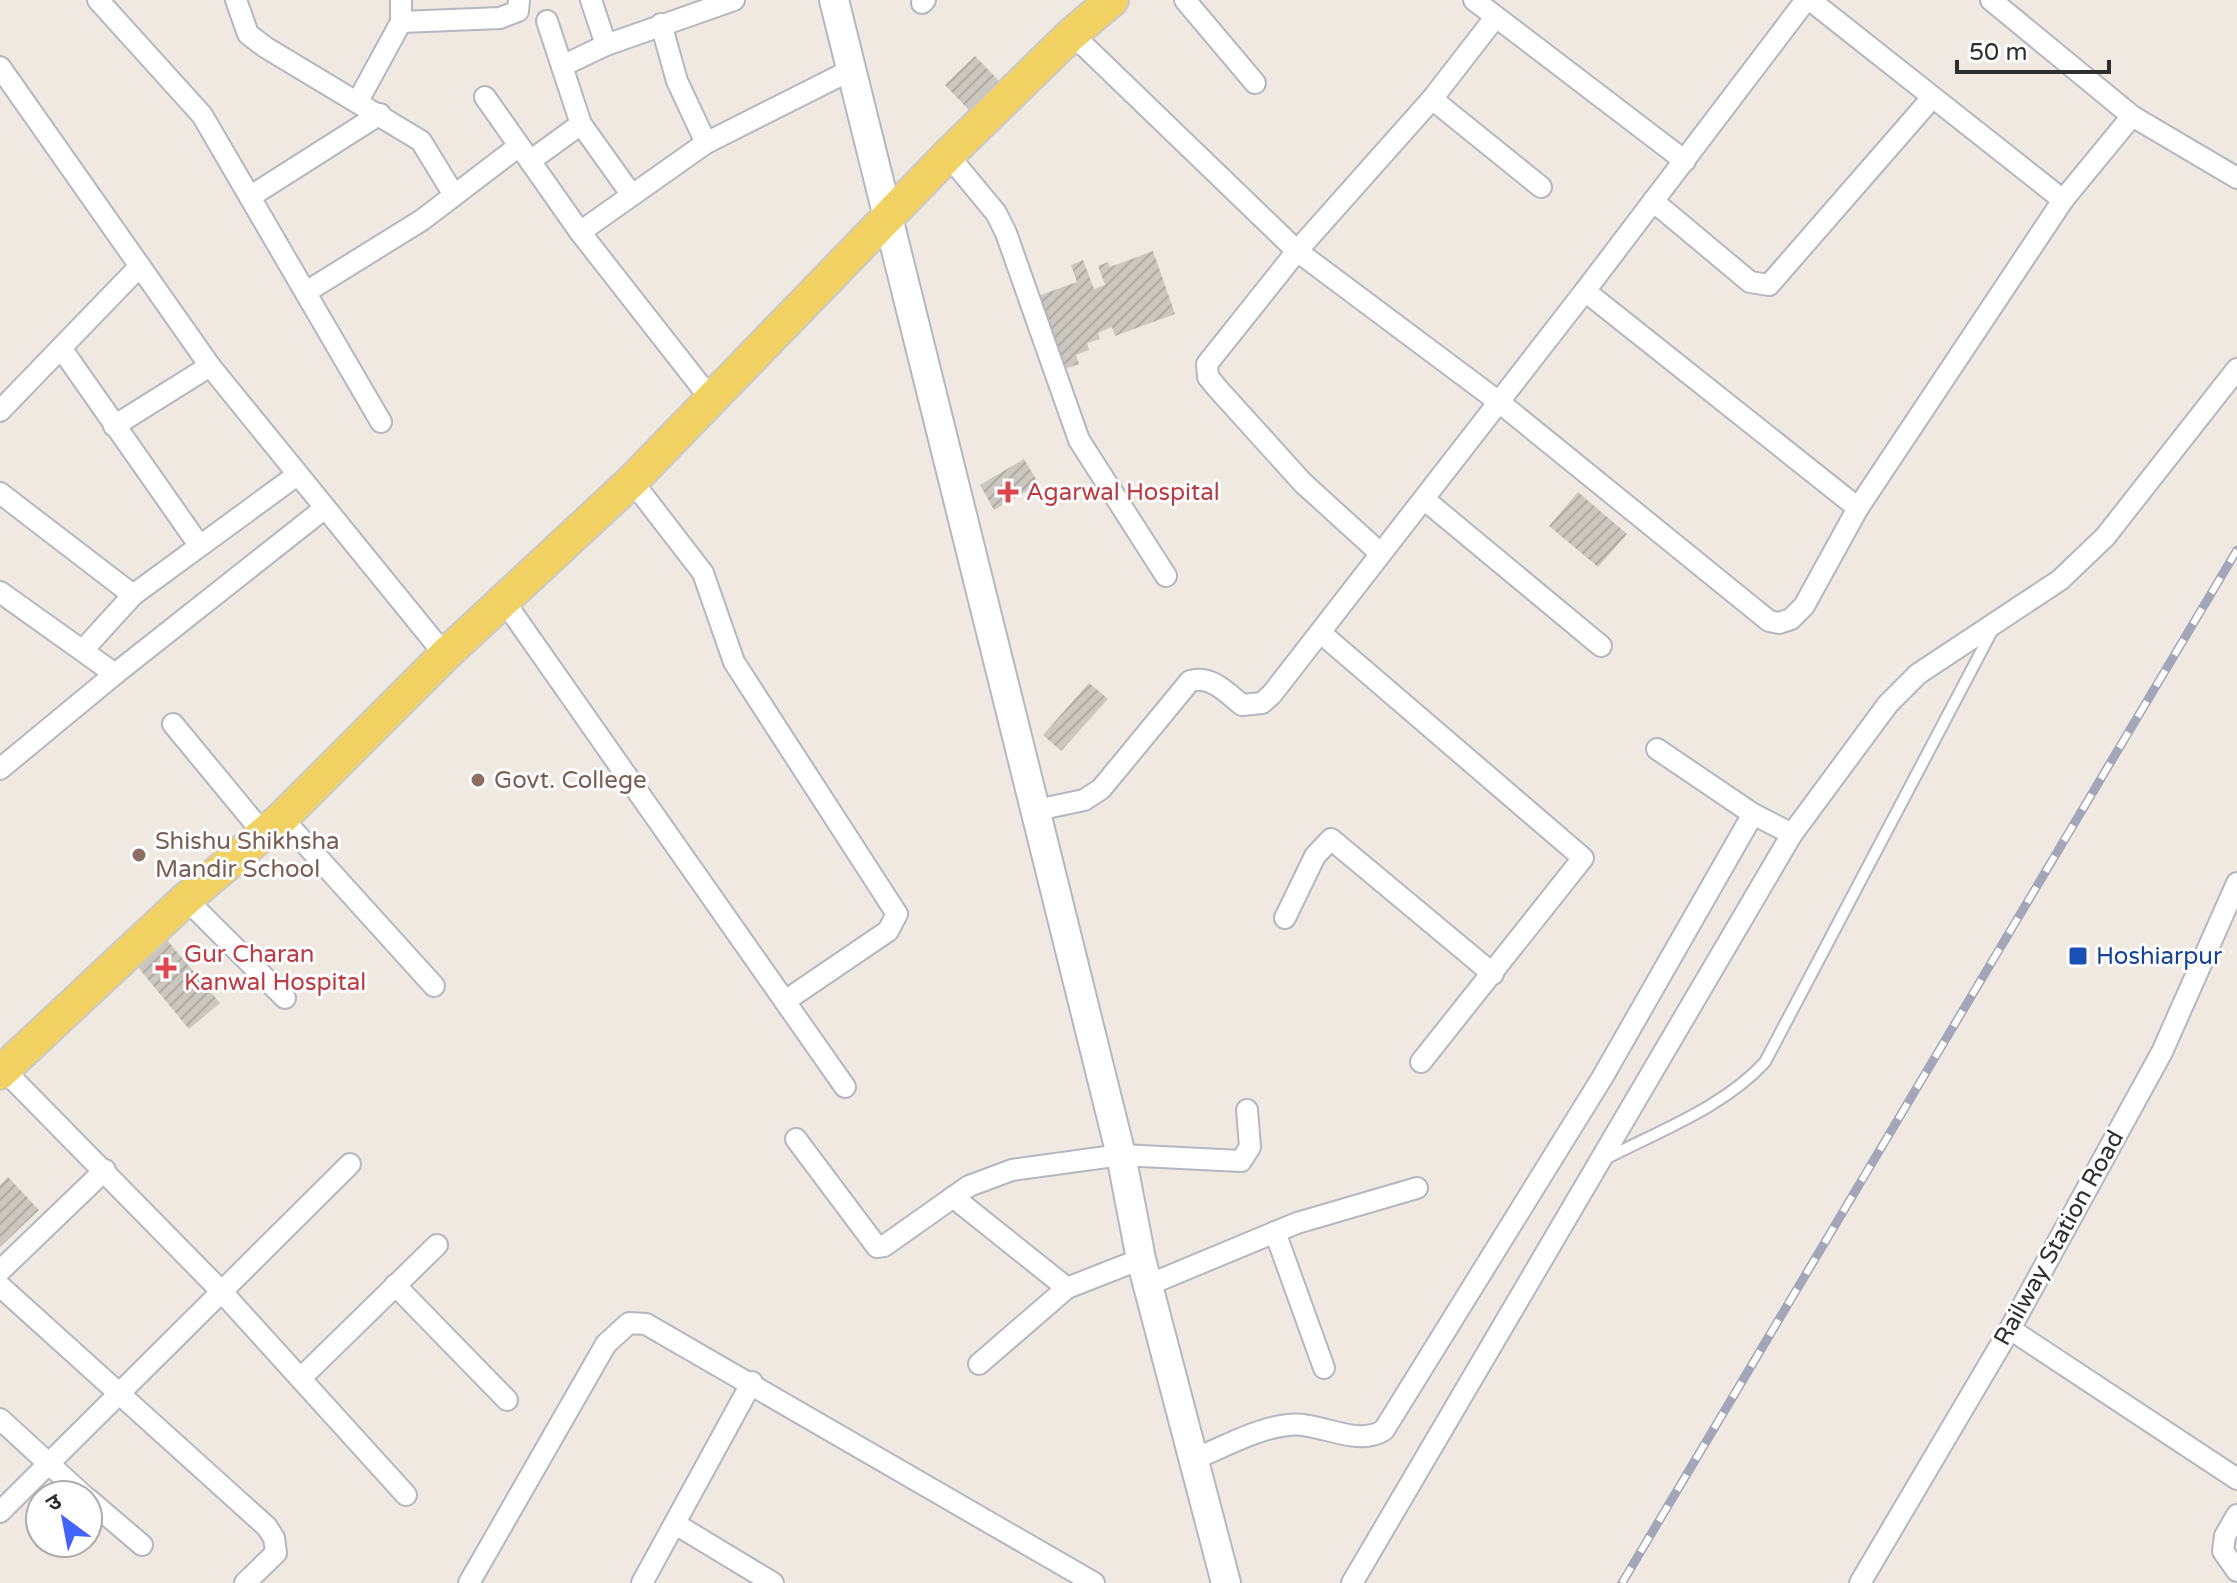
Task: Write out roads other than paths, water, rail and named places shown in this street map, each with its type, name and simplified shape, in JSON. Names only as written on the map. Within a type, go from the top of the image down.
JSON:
[{"type":"main road","points":[[834,0],[849,71],[1037,810],[1121,1155],[1145,1272],[1226,1583]]},
{"type":"main road","points":[[2,1072],[186,899],[272,826],[445,655],[632,481],[1098,4]]},
{"type":"street","points":[[98,0],[202,115],[381,422]]},
{"type":"street","points":[[236,0],[248,34],[421,141],[454,195]]},
{"type":"street","points":[[358,101],[401,22],[401,0]]},
{"type":"street","points":[[401,22],[500,18],[518,11],[519,0]]},
{"type":"street","points":[[591,0],[606,45]]},
{"type":"street","points":[[562,66],[606,45],[734,0]]},
{"type":"street","points":[[1185,0],[1255,83]]},
{"type":"street","points":[[1474,0],[1494,19],[1685,161]]},
{"type":"street","points":[[1037,810],[1084,800],[1101,789],[1190,681],[1200,678],[1214,683],[1242,705],[1262,703],[1322,634],[1380,553],[1425,500],[1808,0],[2063,200]]},
{"type":"street","points":[[1991,0],[2132,116],[2237,178]]},
{"type":"street","points":[[1380,553],[1303,483],[1208,377],[1207,364],[1297,251],[1432,99],[1494,19]]},
{"type":"street","points":[[547,21],[581,124],[631,194]]},
{"type":"street","points":[[661,24],[677,81],[706,143]]},
{"type":"street","points":[[1072,34],[1297,251],[1499,402],[1769,621],[1779,623],[1791,619],[1804,606],[1858,508],[2063,200],[2132,116]]},
{"type":"street","points":[[0,67],[210,366],[445,655]]},
{"type":"street","points":[[580,232],[706,143],[849,71]]},
{"type":"street","points":[[485,97],[580,232],[710,398]]},
{"type":"street","points":[[1432,99],[1541,187]]},
{"type":"street","points":[[1653,201],[1750,282],[1769,285],[1931,99]]},
{"type":"street","points":[[251,196],[380,114]]},
{"type":"street","points":[[306,292],[422,220],[454,195],[581,124]]},
{"type":"street","points":[[948,155],[996,213],[1020,263],[1079,440],[1166,576]]},
{"type":"street","points":[[0,411],[140,266]]},
{"type":"street","points":[[1585,291],[1858,508]]},
{"type":"street","points":[[61,348],[199,545]]},
{"type":"street","points":[[114,426],[210,366]]},
{"type":"street","points":[[1352,1583],[1792,834],[1888,704],[1929,666],[2060,580],[2105,537],[2237,369]]},
{"type":"street","points":[[84,649],[133,595],[297,475]]},
{"type":"street","points":[[632,481],[689,550],[703,573],[734,662],[897,914],[895,924],[888,931],[785,1001]]},
{"type":"street","points":[[0,493],[133,595]]},
{"type":"street","points":[[1425,500],[1601,646]]},
{"type":"street","points":[[0,769],[325,508]]},
{"type":"street","points":[[0,592],[115,674]]},
{"type":"street","points":[[504,601],[845,1087]]},
{"type":"street","points":[[1322,634],[1582,854],[1581,864],[1421,1062]]},
{"type":"street","points":[[173,724],[434,986]]},
{"type":"street","points":[[1657,749],[1753,814],[1792,834]]},
{"type":"street","points":[[1194,1459],[1285,1425],[1311,1425],[1365,1438],[1384,1430],[1602,1078],[1753,814]]},
{"type":"street","points":[[1285,918],[1315,856],[1331,839],[1493,974]]},
{"type":"street","name":"Railway Station Road","points":[[1860,1583],[2010,1329],[2162,1052],[2237,883]]},
{"type":"street","points":[[186,899],[285,998]]},
{"type":"street","points":[[2,1072],[105,1170],[221,1291],[406,1495]]},
{"type":"street","points":[[796,1139],[877,1247],[884,1246],[953,1197],[989,1177],[1012,1170],[1121,1155],[1241,1161],[1250,1147],[1247,1110]]},
{"type":"street","points":[[0,1512],[350,1164]]},
{"type":"street","points":[[0,1271],[105,1170]]},
{"type":"street","points":[[979,1364],[1067,1288],[1145,1272],[1417,1188]]},
{"type":"street","points":[[953,1197],[1067,1288]]},
{"type":"street","points":[[1275,1232],[1324,1368]]},
{"type":"street","points":[[301,1378],[437,1245]]},
{"type":"street","points":[[395,1285],[507,1400]]},
{"type":"street","points":[[0,1286],[267,1527],[276,1553],[245,1583]]},
{"type":"street","points":[[469,1583],[606,1344],[629,1323],[646,1324],[752,1382],[1093,1582]]},
{"type":"street","points":[[2010,1329],[2237,1479]]},
{"type":"street","points":[[642,1583],[677,1525],[752,1382]]},
{"type":"street","points":[[0,1419],[65,1479]]},
{"type":"street","points":[[104,1513],[142,1545]]},
{"type":"street","points":[[2237,1515],[2225,1536],[2223,1551],[2237,1571]]},
{"type":"street","points":[[677,1525],[773,1583]]},
{"type":"lane","points":[[1601,1161],[1705,1107],[1751,1077],[1765,1062],[1997,622]]},
{"type":"railway","points":[[1622,1583],[2237,550]]},
{"type":"place","name":"Agarwal Hospital","points":[[1008,492]]},
{"type":"place","name":"Govt. College","points":[[478,780]]},
{"type":"place","name":"Shishu Shikhsha Mandir School","points":[[139,855]]},
{"type":"place","name":"Hoshiarpur","points":[[2078,956]]},
{"type":"place","name":"Gur Charan Kanwal Hospital","points":[[166,968]]}]
